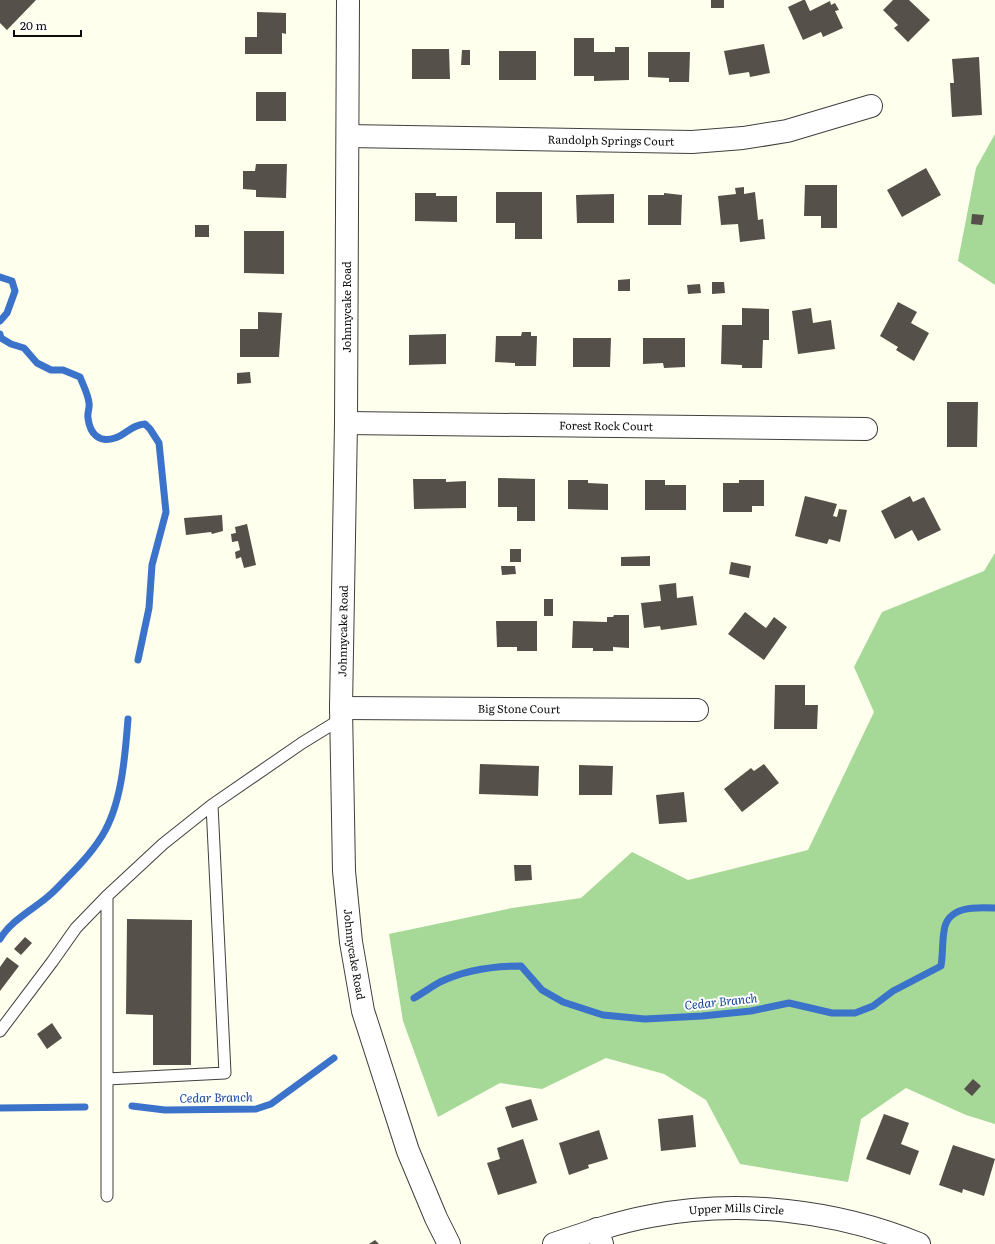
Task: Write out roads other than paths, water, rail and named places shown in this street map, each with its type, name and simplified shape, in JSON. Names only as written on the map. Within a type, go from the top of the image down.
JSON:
[{"type":"street","name":"Johnnycake Road","points":[[348,0],[346,422],[341,713],[344,871],[351,942],[363,1011],[408,1151],[436,1218],[449,1244]]},
{"type":"street","name":"Randolph Springs Court","points":[[348,136],[692,142],[743,138],[788,131],[870,106]]},
{"type":"street","name":"Forest Rock Court","points":[[346,422],[866,429]]},
{"type":"street","name":"Big Stone Court","points":[[341,713],[697,710]]},
{"type":"street","name":"Upper Mills Circle","points":[[554,1244],[599,1237],[650,1216],[703,1209],[765,1209],[808,1214],[858,1223],[919,1244]]},
{"type":"lane","points":[[0,1031],[76,928],[107,896],[163,844],[212,805],[302,743],[341,713]]},
{"type":"lane","points":[[107,1079],[225,1073],[212,805]]},
{"type":"lane","points":[[107,896],[107,1196]]},
{"type":"waterway","points":[[0,277],[12,281],[15,291],[7,313],[0,321]]},
{"type":"waterway","points":[[0,334],[1,338],[11,344],[24,348],[37,363],[51,370],[63,370],[80,377],[87,393],[89,405],[89,424],[93,433],[97,436],[105,439],[115,438],[136,426],[145,424],[159,443],[166,512],[152,565],[149,608],[138,660]]},
{"type":"waterway","points":[[0,939],[5,932],[24,914],[45,899],[65,880],[85,859],[102,836],[109,823],[118,795],[124,764],[128,719]]},
{"type":"waterway","name":"Cedar Branch","points":[[414,998],[440,982],[459,974],[490,968],[521,966],[542,990],[563,1002],[603,1015],[645,1019],[702,1016],[751,1011],[789,1003],[832,1013],[855,1013],[873,1006],[893,991],[941,966],[946,923],[956,912],[971,908],[995,908]]},
{"type":"waterway","name":"Cedar Branch","points":[[132,1106],[165,1110],[256,1109],[271,1104],[334,1058]]},
{"type":"waterway","name":"Cedar Branch","points":[[0,1108],[85,1107]]}]
